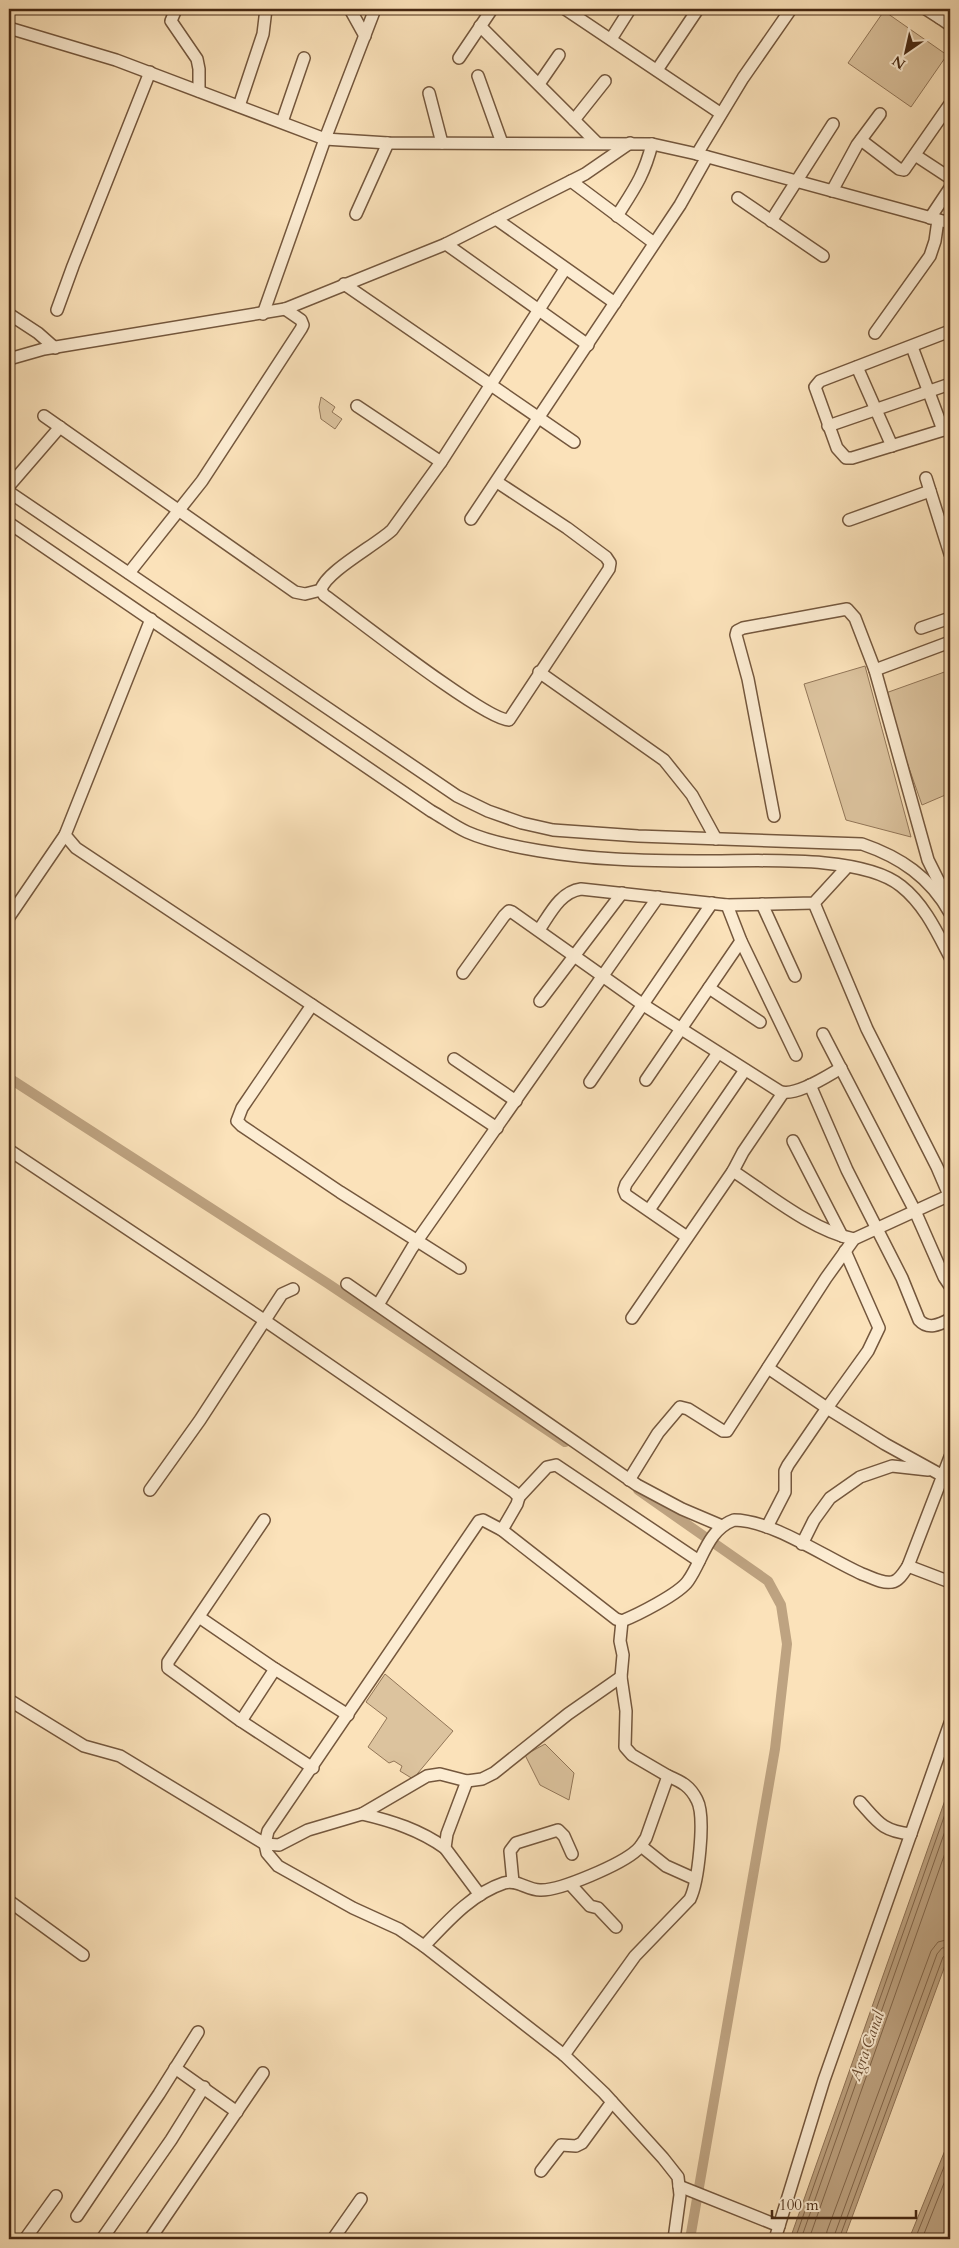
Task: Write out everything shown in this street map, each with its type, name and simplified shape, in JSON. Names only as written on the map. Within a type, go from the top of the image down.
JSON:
[{"type":"street","points":[[175,9],[171,21],[197,59],[199,69],[198,91]]},
{"type":"street","points":[[239,106],[263,34],[266,9]]},
{"type":"street","points":[[350,9],[364,36]]},
{"type":"street","points":[[264,314],[326,139],[375,9]]},
{"type":"street","points":[[459,58],[492,9]]},
{"type":"street","points":[[565,9],[580,13],[611,40],[720,113]]},
{"type":"street","points":[[611,40],[630,9]]},
{"type":"street","points":[[657,70],[698,9]]},
{"type":"street","points":[[471,519],[680,205],[720,113],[791,9]]},
{"type":"street","points":[[926,9],[943,13],[950,25]]},
{"type":"street","points":[[480,26],[597,143]]},
{"type":"street","points":[[9,28],[150,72],[326,139],[388,143],[652,144],[702,155],[950,223]]},
{"type":"street","points":[[538,84],[559,55]]},
{"type":"street","points":[[282,122],[304,58]]},
{"type":"street","points":[[57,310],[72,266],[150,72]]},
{"type":"street","points":[[478,76],[502,143]]},
{"type":"street","points":[[574,120],[605,81]]},
{"type":"street","points":[[429,93],[442,143]]},
{"type":"street","points":[[861,140],[899,169],[904,170],[950,104]]},
{"type":"street","points":[[832,191],[861,140],[880,114]]},
{"type":"street","points":[[771,221],[833,124]]},
{"type":"street","points":[[356,214],[388,143]]},
{"type":"street","points":[[9,359],[55,348],[285,309],[446,244],[585,174],[630,143]]},
{"type":"street","points":[[617,216],[641,179],[652,144]]},
{"type":"street","points":[[915,155],[950,178]]},
{"type":"street","points":[[571,181],[654,243]]},
{"type":"street","points":[[875,333],[930,256],[935,241],[934,219],[950,188]]},
{"type":"street","points":[[738,198],[823,256]]},
{"type":"street","points":[[496,219],[565,270],[615,303]]},
{"type":"street","points":[[446,244],[540,309],[588,345]]},
{"type":"street","points":[[321,590],[331,575],[382,540],[392,530],[440,462],[565,270]]},
{"type":"street","points":[[344,284],[574,442]]},
{"type":"street","points":[[129,573],[179,510],[227,444],[301,329],[303,325],[301,320],[285,309]]},
{"type":"street","points":[[9,314],[40,334],[55,348]]},
{"type":"street","points":[[912,347],[929,392],[947,429],[852,458],[846,458],[837,448],[815,387],[820,381],[950,332]]},
{"type":"street","points":[[857,367],[892,446]]},
{"type":"street","points":[[828,426],[950,384]]},
{"type":"street","points":[[357,406],[440,462]]},
{"type":"street","points":[[44,416],[295,592],[305,594],[321,590]]},
{"type":"street","points":[[9,486],[60,427]]},
{"type":"street","points":[[926,478],[950,554]]},
{"type":"street","points":[[321,590],[324,595],[410,659],[498,718],[509,720],[513,717],[539,672],[609,569],[610,563],[606,557],[567,528],[497,482]]},
{"type":"street","points":[[850,520],[930,491]]},
{"type":"street","points":[[9,492],[457,796],[488,812],[522,823],[553,830],[638,836],[862,844],[886,852],[916,872],[937,892],[950,913]]},
{"type":"street","points":[[9,523],[431,811],[467,832],[500,842],[545,851],[614,859],[792,860],[847,867],[880,874],[900,885],[917,901],[950,957]]},
{"type":"street","points":[[774,816],[748,679],[736,635],[737,631],[752,626],[847,608],[855,618],[875,670],[928,860],[940,884],[950,897]]},
{"type":"street","points":[[921,628],[950,618]]},
{"type":"street","points":[[9,917],[65,835],[151,619]]},
{"type":"street","points":[[875,670],[950,642]]},
{"type":"street","points":[[539,672],[664,760],[692,795],[716,839]]},
{"type":"street","points":[[65,835],[76,848],[497,1128]]},
{"type":"street","points":[[539,930],[563,896],[570,890],[581,889],[727,904],[814,903],[847,867]]},
{"type":"street","points":[[540,1001],[622,893]]},
{"type":"street","points":[[378,1306],[417,1241],[658,897]]},
{"type":"street","points":[[590,1082],[712,903]]},
{"type":"street","points":[[629,1480],[658,1433],[680,1407],[688,1409],[723,1431],[727,1431],[854,1239],[950,1195],[867,1029],[814,903]]},
{"type":"street","points":[[727,904],[741,941],[796,1055]]},
{"type":"street","points":[[762,904],[795,976]]},
{"type":"street","points":[[464,973],[509,911],[515,913],[642,1004],[783,1093]]},
{"type":"street","points":[[646,1080],[741,941]]},
{"type":"street","points":[[709,988],[760,1022]]},
{"type":"street","points":[[312,1006],[242,1108],[238,1121],[242,1126],[314,1175],[460,1268]]},
{"type":"street","points":[[823,1034],[915,1211],[944,1277],[950,1286]]},
{"type":"street","points":[[687,1237],[626,1195],[624,1190],[626,1184],[718,1053]]},
{"type":"street","points":[[454,1059],[516,1101]]},
{"type":"street","points":[[632,1318],[733,1171],[743,1152],[783,1093],[810,1085],[841,1068]]},
{"type":"street","points":[[649,1210],[745,1070]]},
{"type":"street","points":[[810,1085],[847,1170],[902,1278],[919,1320],[923,1325],[930,1326],[950,1319]]},
{"type":"street","points":[[793,1141],[842,1236]]},
{"type":"street","points":[[9,1150],[264,1320],[519,1497]]},
{"type":"street","points":[[733,1171],[820,1228],[854,1239]]},
{"type":"street","points":[[767,1527],[785,1492],[785,1470],[868,1350],[879,1328],[845,1251]]},
{"type":"street","points":[[347,1284],[629,1480],[655,1496],[720,1528]]},
{"type":"street","points":[[150,1490],[200,1420],[282,1294],[293,1289]]},
{"type":"street","points":[[768,1368],[884,1444],[939,1473]]},
{"type":"street","points":[[622,1622],[681,1588],[688,1581],[706,1546],[720,1528],[734,1520],[767,1527],[882,1582],[893,1582],[901,1576],[908,1566],[939,1473],[950,1457]]},
{"type":"street","points":[[502,1530],[518,1504],[519,1497],[547,1467],[556,1465],[699,1561]]},
{"type":"street","points":[[802,1544],[814,1520],[830,1498],[860,1477],[892,1466],[939,1473]]},
{"type":"street","points":[[264,1520],[168,1662],[168,1668],[241,1721],[313,1768]]},
{"type":"street","points":[[622,1622],[502,1530],[483,1520],[476,1524],[313,1768],[268,1831],[265,1844],[271,1859],[286,1872],[353,1908],[385,1922],[424,1946],[564,2055],[612,2102],[675,2172],[679,2186],[674,2239]]},
{"type":"street","points":[[908,1566],[950,1582]]},
{"type":"street","points":[[199,1617],[275,1669],[348,1715]]},
{"type":"street","points":[[564,2055],[635,1956],[690,1899],[694,1892],[700,1807],[688,1786],[627,1752],[625,1747],[626,1710],[621,1677],[624,1662],[620,1641],[622,1622]]},
{"type":"street","points":[[241,1721],[275,1669]]},
{"type":"street","points":[[9,1700],[84,1746],[120,1756],[265,1844],[279,1845],[308,1830],[362,1814],[427,1776],[440,1774],[467,1781],[482,1779],[494,1773],[557,1722],[621,1677]]},
{"type":"street","points":[[775,2239],[824,2080],[950,1723]]},
{"type":"street","points":[[424,1946],[460,1910],[480,1895],[503,1883],[513,1882],[537,1890],[571,1885],[629,1856],[641,1846],[668,1776]]},
{"type":"street","points":[[446,1848],[447,1834],[467,1781]]},
{"type":"street","points":[[860,1802],[887,1829],[894,1832],[911,1834]]},
{"type":"street","points":[[362,1814],[398,1824],[434,1840],[446,1848],[480,1895]]},
{"type":"street","points":[[513,1882],[510,1851],[516,1843],[558,1830],[564,1836],[572,1854]]},
{"type":"street","points":[[641,1846],[666,1866],[695,1878]]},
{"type":"street","points":[[571,1885],[590,1906],[598,1908],[616,1927]]},
{"type":"street","points":[[9,1901],[83,1955]]},
{"type":"street","points":[[77,2216],[198,2032]]},
{"type":"street","points":[[175,2068],[237,2112]]},
{"type":"street","points":[[150,2239],[263,2073]]},
{"type":"street","points":[[102,2239],[171,2140],[204,2088]]},
{"type":"street","points":[[541,2171],[561,2145],[576,2146],[582,2143],[612,2102]]},
{"type":"street","points":[[679,2186],[779,2226]]},
{"type":"street","points":[[24,2239],[56,2196]]},
{"type":"street","points":[[333,2239],[360,2199]]},
{"type":"shaded area","points":[[884,11],[947,55],[911,107],[848,63]]},
{"type":"shaded area","points":[[321,397],[335,407],[332,412],[342,419],[335,429],[321,419],[319,407]]},
{"type":"shaded area","points":[[865,666],[911,837],[846,820],[804,684]]},
{"type":"shaded area","points":[[950,670],[950,793],[922,805],[883,694]]},
{"type":"shaded area","points":[[385,1674],[453,1731],[413,1779],[400,1771],[402,1766],[394,1761],[389,1763],[368,1747],[387,1718],[366,1702]]},
{"type":"shaded area","points":[[545,1744],[574,1773],[569,1800],[540,1785],[525,1755]]},
{"type":"water","name":"Agra Canal","points":[[950,1786],[950,1952],[844,2239],[790,2239]]},
{"type":"water","points":[[950,2138],[950,2223],[944,2239],[909,2239]]},
{"type":"waterway","points":[[9,1078],[327,1283],[565,1442]]},
{"type":"waterway","points":[[638,1490],[768,1581],[781,1605],[787,1644],[775,1749],[690,2239]]}]
